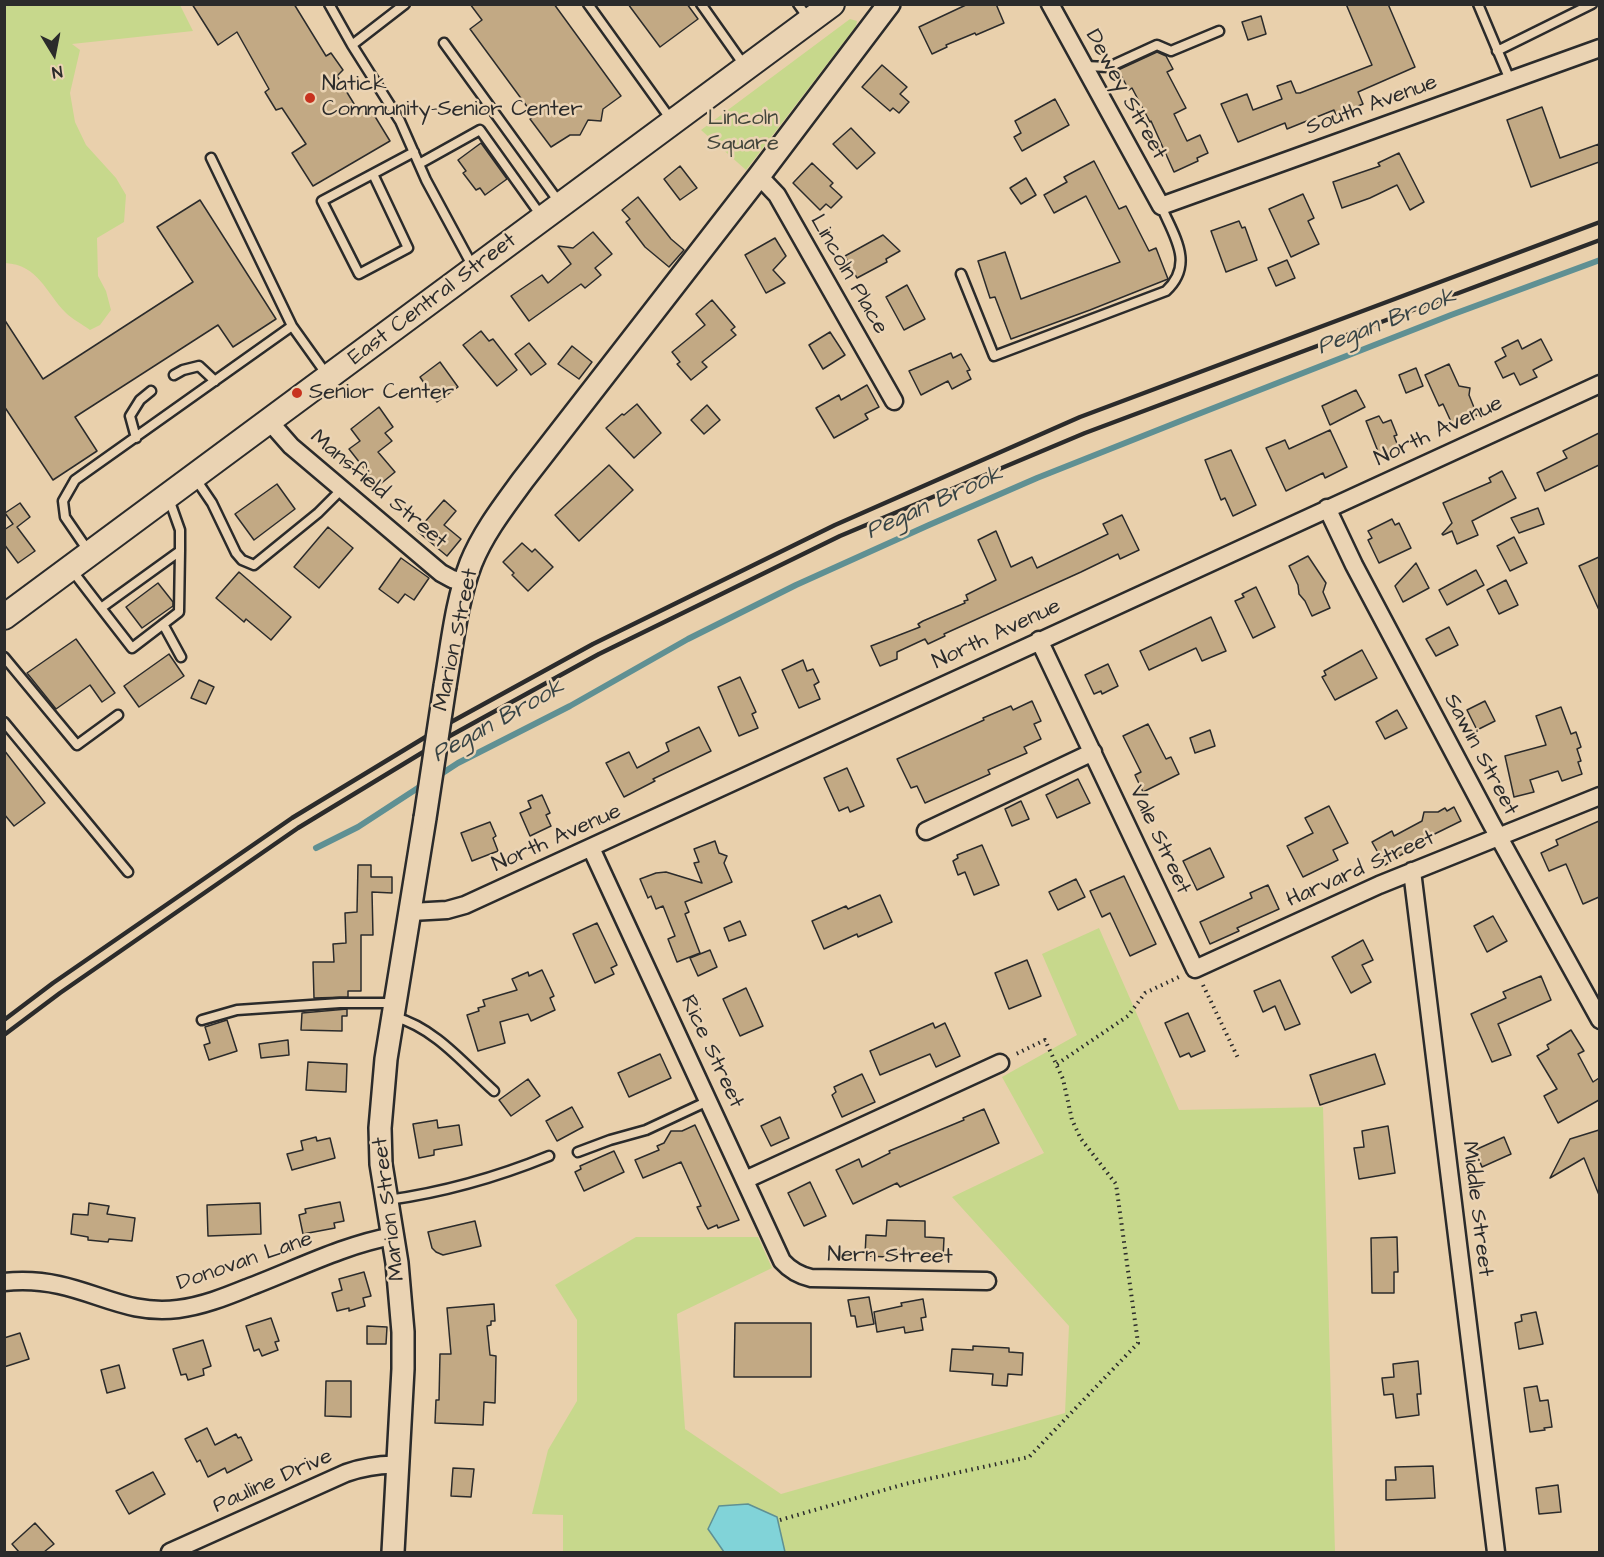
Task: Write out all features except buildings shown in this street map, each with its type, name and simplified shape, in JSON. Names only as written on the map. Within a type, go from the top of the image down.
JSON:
[{"type":"main road","name":"East Central Street","points":[[4,617],[746,68],[804,13],[832,4]]},
{"type":"street","name":"Marion Street","points":[[393,1552],[402,1332],[393,1236],[381,1164],[380,1128],[384,1071],[445,686],[465,583],[481,543],[517,487],[759,176],[889,4]]},
{"type":"street","name":"Dewey Street","points":[[1050,4],[1161,206]]},
{"type":"street","name":"South Avenue","points":[[1161,206],[1599,48]]},
{"type":"street","name":"Lincoln Place","points":[[759,176],[777,195],[894,401]]},
{"type":"street","name":"North Avenue","points":[[411,912],[447,910],[465,905],[1599,384]]},
{"type":"street","name":"Mansfield Street","points":[[268,421],[291,446],[441,573],[465,583]]},
{"type":"street","name":"Sawin Street","points":[[1327,508],[1354,566],[1497,836],[1599,1020]]},
{"type":"street","name":"Vale Street","points":[[1040,640],[1195,969]]},
{"type":"street","points":[[926,831],[1093,752]]},
{"type":"street","name":"Harvard Street","points":[[1195,969],[1412,871],[1599,796]]},
{"type":"street","name":"Rice Street","points":[[591,848],[782,1260],[794,1272]]},
{"type":"street","name":"Middle Street","points":[[1412,871],[1496,1552]]},
{"type":"street","points":[[745,1180],[1000,1063]]},
{"type":"street","name":"Donovan Lane","points":[[4,1282],[52,1283],[135,1309],[157,1311],[179,1309],[223,1298],[358,1245],[393,1236]]},
{"type":"street","name":"Nern Street","points":[[794,1272],[811,1278],[987,1281]]},
{"type":"street","name":"Pauline Drive","points":[[170,1552],[346,1473],[365,1466],[398,1465]]},
{"type":"lane","points":[[329,4],[400,121],[419,164],[474,269]]},
{"type":"lane","points":[[352,45],[405,4]]},
{"type":"lane","points":[[588,4],[673,122]]},
{"type":"lane","points":[[701,4],[746,68]]},
{"type":"lane","points":[[1478,4],[1510,80]]},
{"type":"lane","points":[[1497,51],[1592,4]]},
{"type":"lane","points":[[1084,66],[1108,67],[1157,45],[1171,51],[1219,31]]},
{"type":"lane","points":[[444,44],[552,212]]},
{"type":"lane","points":[[419,164],[480,130],[552,212]]},
{"type":"lane","points":[[373,174],[408,248],[359,274],[322,201],[414,152]]},
{"type":"lane","points":[[211,158],[292,326],[329,378]]},
{"type":"lane","points":[[961,274],[994,356],[1166,291],[1175,283],[1180,272],[1181,261],[1175,237],[1161,206]]},
{"type":"lane","points":[[90,554],[65,517],[63,501],[75,480],[292,326]]},
{"type":"lane","points":[[174,375],[199,366],[215,381]]},
{"type":"lane","points":[[136,438],[130,416],[140,400],[151,391]]},
{"type":"lane","points":[[194,476],[212,503],[236,553],[242,560],[254,565],[318,513],[342,489]]},
{"type":"lane","points":[[71,568],[132,648],[179,612],[180,531],[168,496]]},
{"type":"lane","points":[[101,608],[180,551]]},
{"type":"lane","points":[[163,624],[181,657]]},
{"type":"lane","points":[[4,657],[77,745],[118,715]]},
{"type":"lane","points":[[4,722],[128,872]]},
{"type":"lane","points":[[202,1020],[237,1010],[348,1002],[394,1010],[432,1035],[494,1091]]},
{"type":"lane","points":[[578,1152],[646,1130],[708,1101]]},
{"type":"lane","points":[[387,1200],[458,1188],[513,1171],[549,1156]]},
{"type":"path","points":[[1057,1064],[1128,1016],[1145,993],[1195,969],[1239,1060]]},
{"type":"path","points":[[780,1520],[905,1484],[1029,1457],[1138,1343],[1116,1184],[1081,1139],[1072,1120],[1063,1079],[1057,1064],[1045,1040],[1000,1063]]},
{"type":"green space","points":[[4,5],[180,5],[193,31],[72,44],[80,50],[70,93],[75,122],[86,145],[116,178],[126,195],[124,222],[97,238],[98,276],[106,291],[111,310],[100,325],[90,330],[66,313],[34,274],[17,265],[5,263]]},
{"type":"green space","name":"Lincoln Square","points":[[850,19],[857,21],[856,26],[746,170],[701,130]]},
{"type":"green space","points":[[1099,928],[1179,1110],[1323,1107],[1335,1552],[563,1552],[563,1515],[532,1514],[548,1450],[577,1401],[577,1320],[555,1285],[636,1237],[758,1237],[772,1268],[677,1314],[685,1429],[781,1494],[1065,1413],[1069,1326],[952,1197],[1044,1153],[1002,1077],[1077,1035],[1042,954]]},
{"type":"water","points":[[748,1504],[777,1517],[785,1552],[724,1552],[708,1529],[719,1506]]},
{"type":"waterway","name":"Pegan Brook","points":[[438,776],[458,763],[570,706],[688,639],[796,585],[929,525],[1037,478],[1183,420],[1451,315],[1600,260]]},
{"type":"waterway","name":"Pegan Brook","points":[[316,848],[358,827],[424,784]]},
{"type":"railway","points":[[4,1020],[53,983],[292,818],[442,727],[593,644],[835,525],[1080,417],[1600,222]]},
{"type":"railway","points":[[4,1035],[60,993],[298,828],[448,737],[599,654],[840,536],[1085,433],[1600,240]]},
{"type":"place","name":"Natick Community-Senior Center","points":[[310,98]]},
{"type":"place","name":"Senior Center","points":[[297,393]]}]
